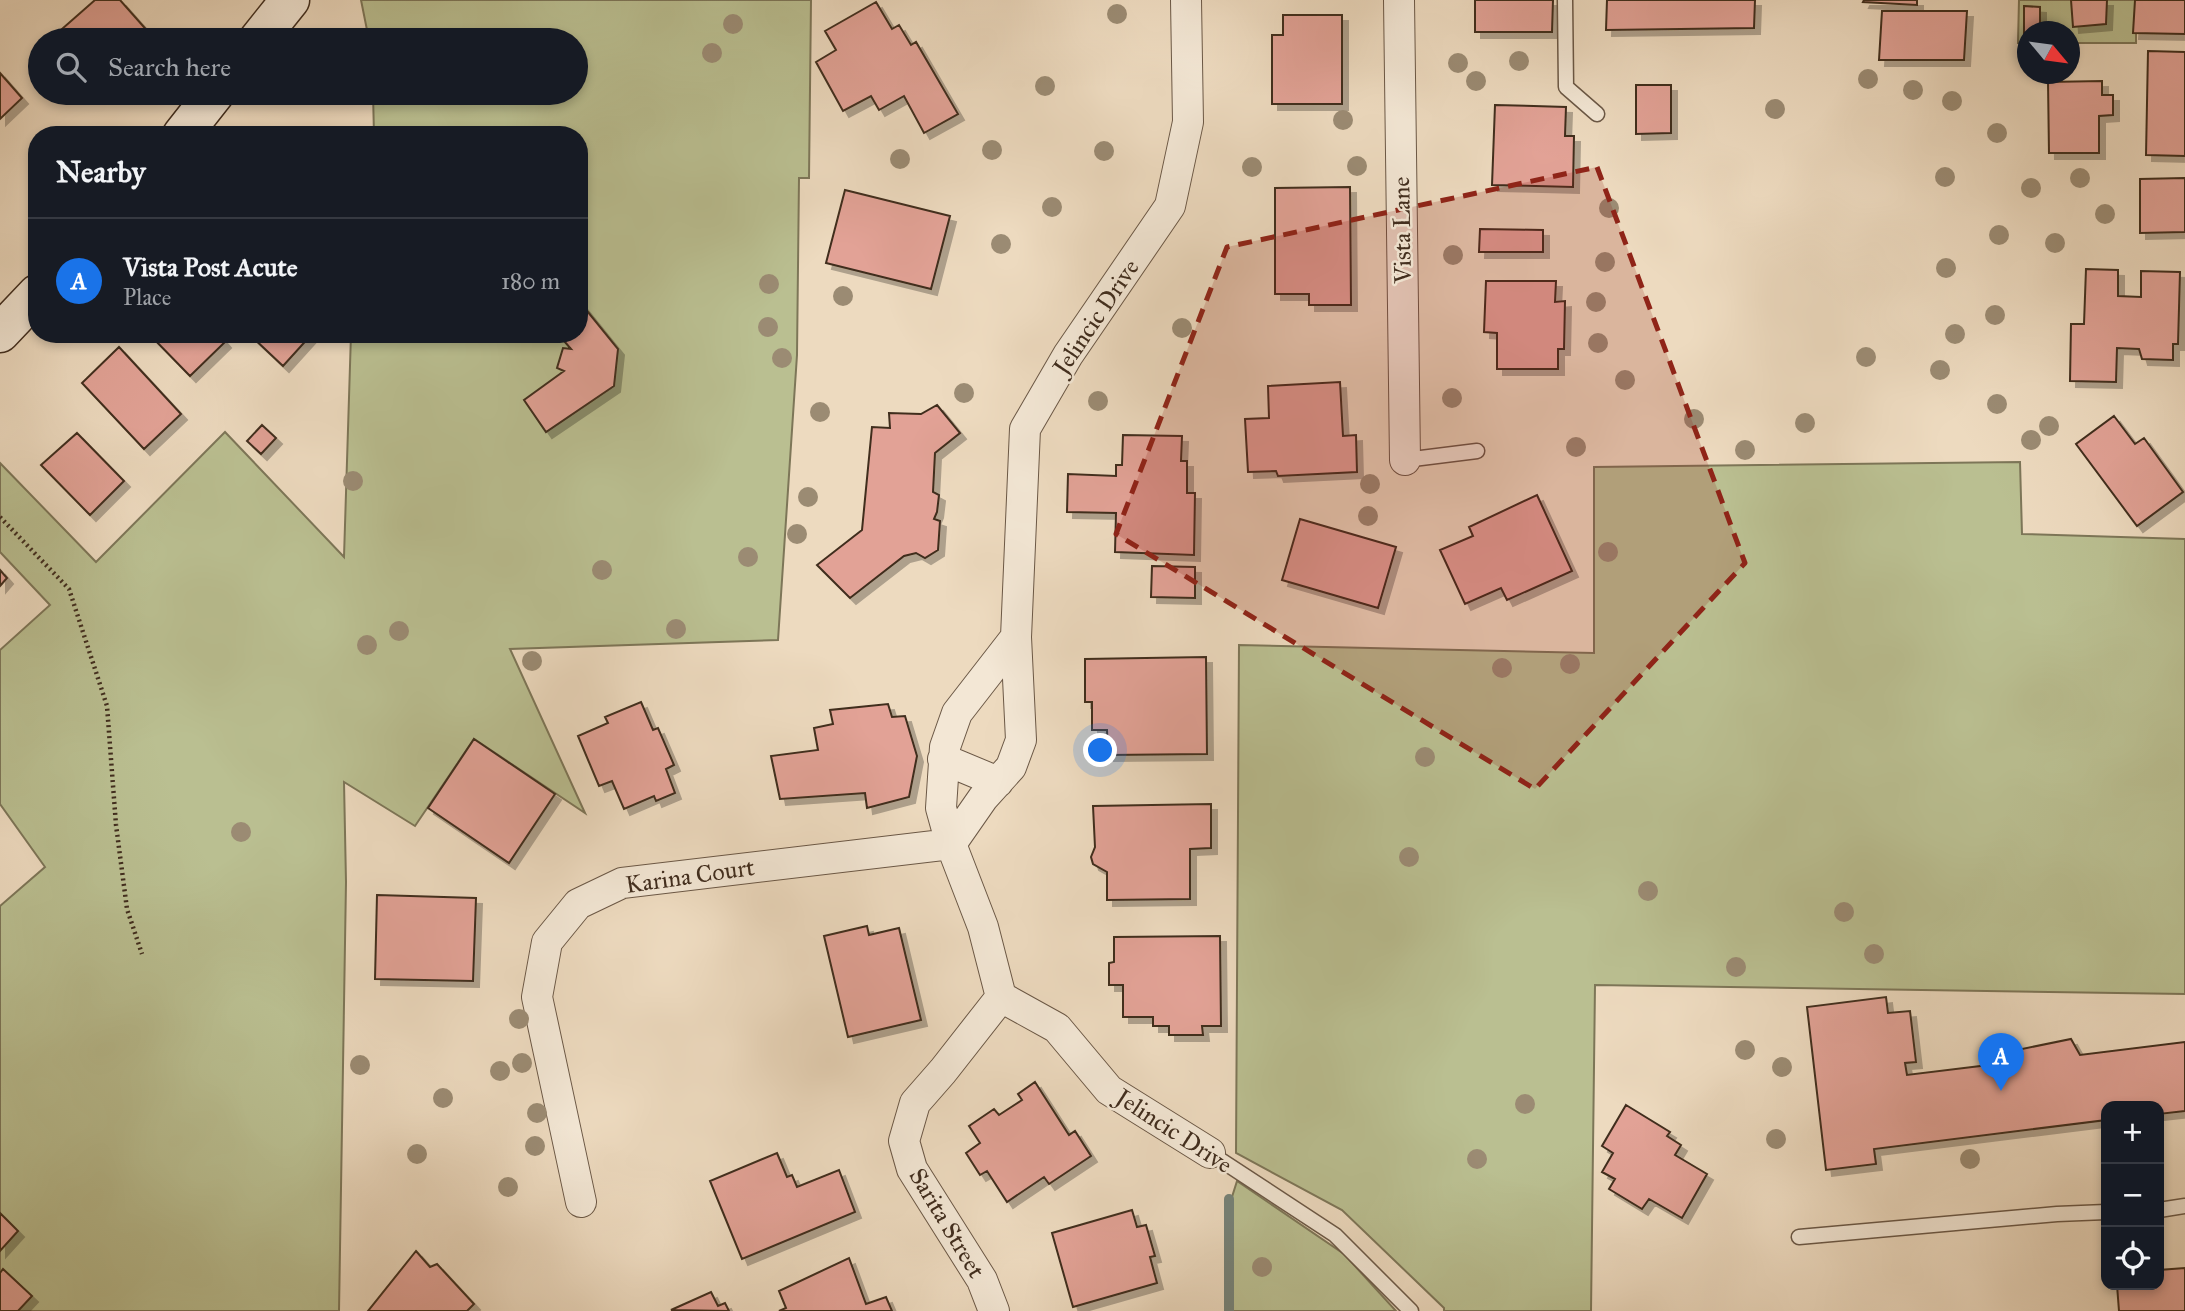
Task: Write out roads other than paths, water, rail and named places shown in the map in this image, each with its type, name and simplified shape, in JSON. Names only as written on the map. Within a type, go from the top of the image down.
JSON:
[{"type":"main road","points":[[268,28],[290,0]]},
{"type":"main road","points":[[189,126],[206,105]]},
{"type":"main road","points":[[0,333],[28,303]]},
{"type":"street","name":"Jelincic Drive","points":[[951,844],[984,798],[1012,767],[1021,740],[1016,637],[1025,429],[1068,355],[1170,206],[1188,122],[1186,0]]},
{"type":"street","name":"Vista Lane","points":[[1399,0],[1405,460]]},
{"type":"street","points":[[1002,997],[983,927],[951,844],[941,808],[945,747],[957,713],[1016,637]]},
{"type":"street","points":[[943,759],[998,782]]},
{"type":"street","name":"Karina Court","points":[[581,1202],[537,997],[547,942],[578,904],[622,883],[951,844]]},
{"type":"street","name":"Jelincic Drive","points":[[1002,997],[1056,1028],[1109,1090],[1210,1153]]},
{"type":"street","name":"Sarita Street","points":[[994,1311],[982,1280],[912,1169],[904,1141],[915,1103],[1002,997]]},
{"type":"lane","points":[[1565,0],[1566,87],[1597,114]]},
{"type":"lane","points":[[1405,460],[1477,451]]},
{"type":"lane","name":"Jelincic Drive","points":[[1210,1153],[1335,1235],[1411,1311]]},
{"type":"lane","points":[[2164,1209],[2185,1206]]},
{"type":"lane","points":[[1799,1237],[2101,1212]]},
{"type":"waterway","points":[[1229,1199],[1229,1311]]},
{"type":"place","name":"Vista Post Acute","points":[[2001,1091]]}]
